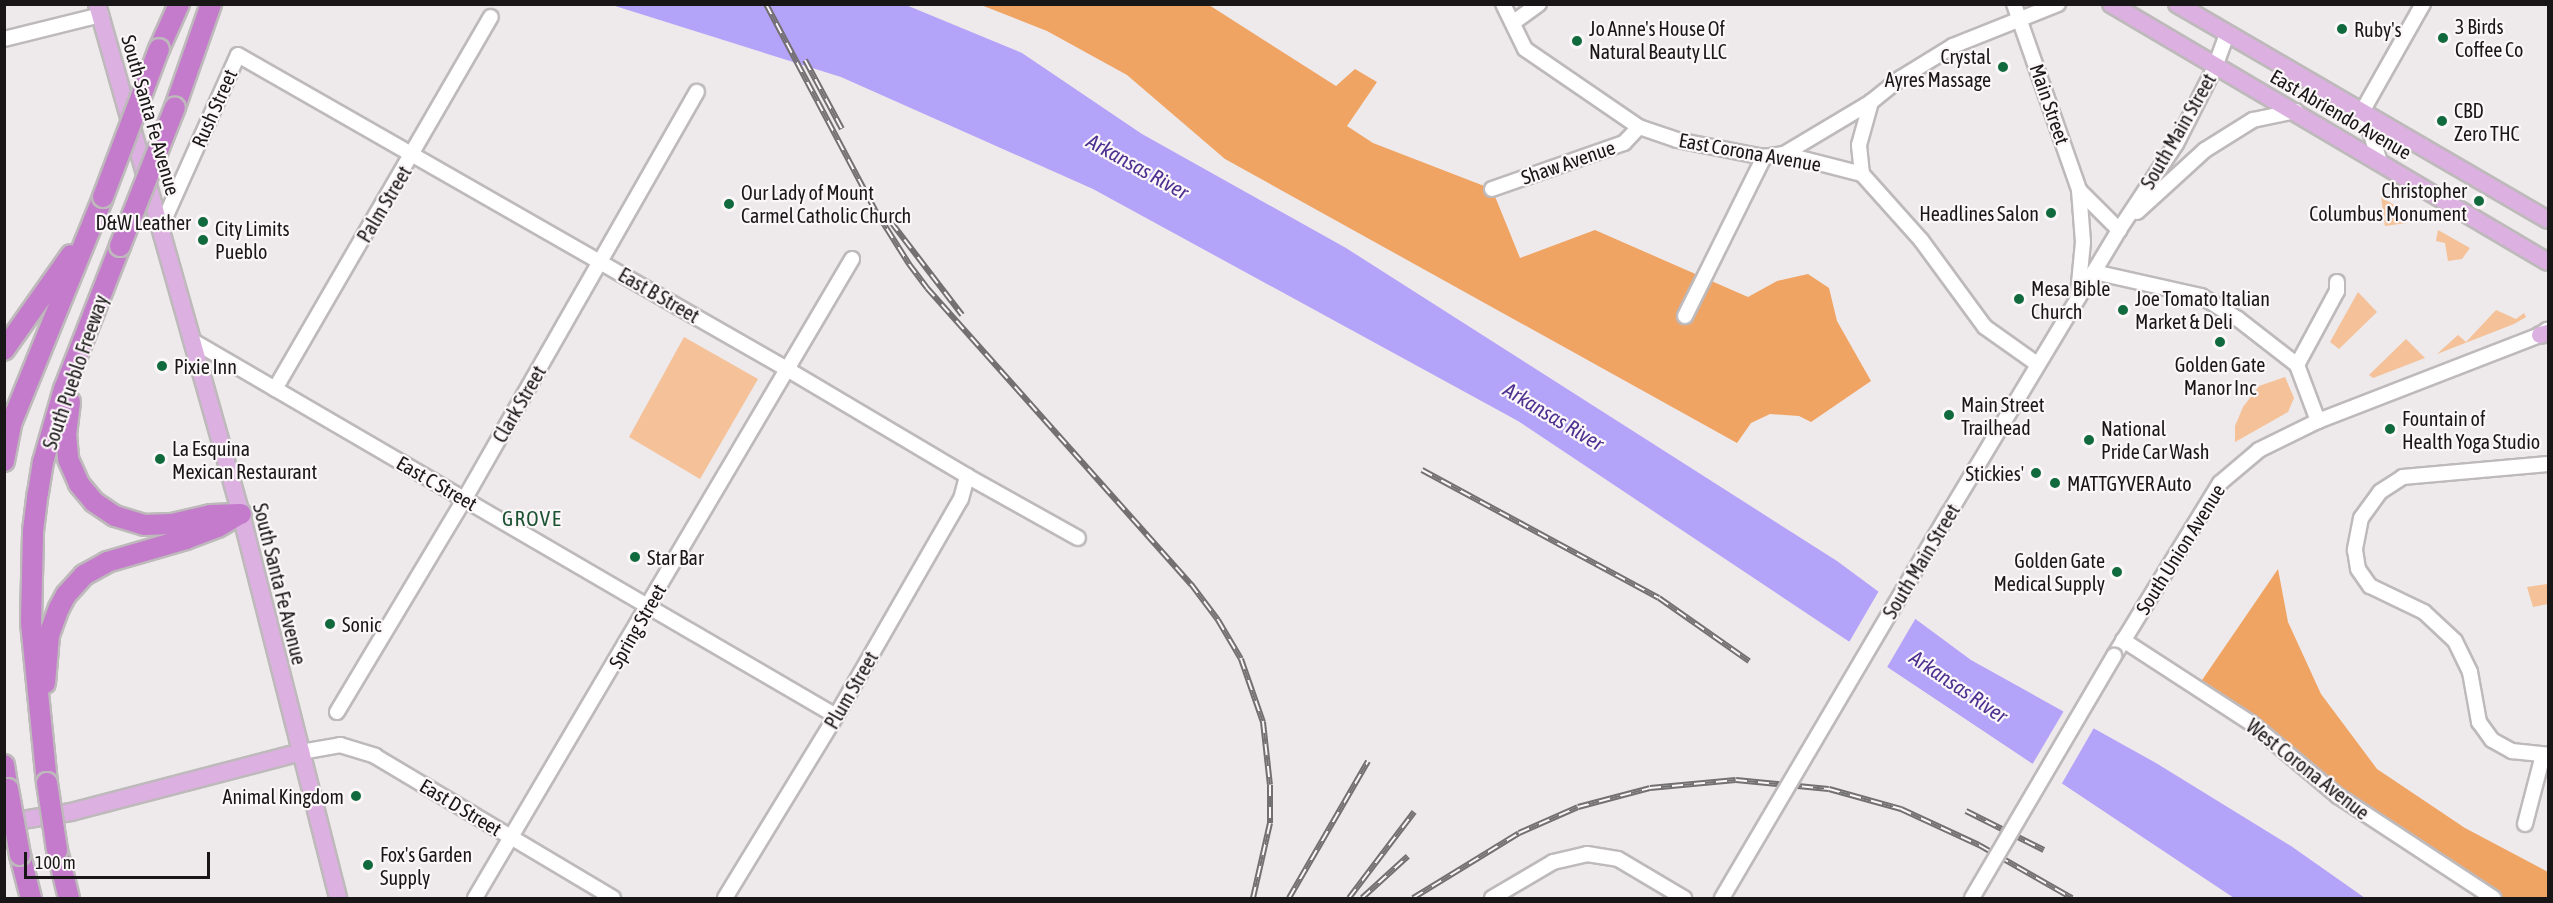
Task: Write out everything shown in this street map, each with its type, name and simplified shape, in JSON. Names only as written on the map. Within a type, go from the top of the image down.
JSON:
[{"type":"highway","name":"South Pueblo Freeway","points":[[4,461],[11,424],[92,225],[159,49],[179,4]]},
{"type":"highway","name":"South Pueblo Freeway","points":[[69,898],[57,850],[47,783],[32,622],[33,531],[38,493],[43,462],[64,389],[175,107],[211,4]]},
{"type":"highway","points":[[4,350],[92,225]]},
{"type":"highway","points":[[107,280],[69,408],[68,459],[79,484],[94,502],[115,516],[144,525],[172,524],[211,515],[241,514]]},
{"type":"highway","points":[[41,734],[49,635],[59,608],[75,583],[107,562],[186,539],[218,527],[241,514]]},
{"type":"highway","points":[[4,765],[20,855],[31,898]]},
{"type":"main road","name":"East Abriendo Avenue","points":[[2111,4],[2215,67],[2296,111],[2548,262]]},
{"type":"main road","name":"East Abriendo Avenue","points":[[2177,4],[2363,110],[2548,220]]},
{"type":"main road","name":"South Santa Fe Avenue","points":[[99,10],[241,514],[338,898]]},
{"type":"main road","points":[[4,823],[71,812],[301,752]]},
{"type":"street","name":"East Corona Avenue","points":[[1503,4],[1514,22],[1525,49],[1639,127],[1677,140],[1764,157],[1784,154],[1862,174]]},
{"type":"street","points":[[1514,22],[1539,4]]},
{"type":"street","name":"Main Street","points":[[2014,4],[2079,190],[2083,242],[2077,300]]},
{"type":"street","points":[[1784,154],[1871,102],[1901,78],[1953,46],[2058,4]]},
{"type":"street","points":[[2380,162],[2363,110],[2423,4]]},
{"type":"street","points":[[4,39],[99,10]]},
{"type":"street","name":"Palm Street","points":[[275,389],[491,17]]},
{"type":"street","name":"South Main Street","points":[[1722,898],[2037,364],[2176,144],[2215,67],[2227,34]]},
{"type":"street","name":"Rush Street","points":[[160,227],[238,54]]},
{"type":"street","name":"East B Street","points":[[238,54],[414,153],[967,476],[1078,538]]},
{"type":"street","name":"Clark Street","points":[[337,712],[464,500],[697,92]]},
{"type":"street","points":[[1871,102],[1859,145],[1862,174],[1921,240],[1985,327],[2037,364]]},
{"type":"street","name":"South Main Street","points":[[2121,228],[2205,150],[2253,120],[2296,111]]},
{"type":"street","name":"Shaw Avenue","points":[[1492,189],[1624,143],[1639,127]]},
{"type":"street","points":[[1685,316],[1764,157]]},
{"type":"street","name":"Main Street","points":[[2079,190],[2121,228]]},
{"type":"street","name":"Spring Street","points":[[474,898],[852,259]]},
{"type":"street","points":[[2094,272],[2201,296],[2238,319],[2297,365],[2318,421]]},
{"type":"street","points":[[2297,365],[2337,291],[2337,282]]},
{"type":"street","name":"South Union Avenue","points":[[1972,898],[2123,640],[2220,483],[2259,450],[2318,421],[2546,333]]},
{"type":"street","name":"East C Street","points":[[193,341],[836,716]]},
{"type":"street","points":[[2524,824],[2546,755],[2512,751],[2492,740],[2480,722],[2470,672],[2455,641],[2424,612],[2370,586],[2358,569],[2355,550],[2361,518],[2379,492],[2403,477],[2548,464]]},
{"type":"street","name":"Plum Street","points":[[726,898],[836,716],[961,499],[967,476]]},
{"type":"street","name":"West Corona Avenue","points":[[2123,640],[2251,723],[2338,796],[2493,898]]},
{"type":"street","name":"East D Street","points":[[301,752],[332,745],[363,750],[613,898]]},
{"type":"street","points":[[1492,898],[1553,862],[1587,854],[1618,859],[1684,898]]},
{"type":"shaded area","points":[[981,5],[1209,5],[1336,86],[1355,69],[1377,82],[1347,126],[1373,143],[1492,189],[1520,258],[1595,230],[1748,297],[1777,281],[1808,274],[1829,288],[1837,321],[1871,381],[1811,422],[1799,416],[1770,414],[1751,423],[1737,443],[1225,159],[1127,75],[1047,31]]},
{"type":"shaded area","points":[[2381,197],[2412,216],[2406,223],[2385,226]]},
{"type":"shaded area","points":[[2438,230],[2470,248],[2462,259],[2448,261],[2445,243],[2436,241]]},
{"type":"shaded area","points":[[2358,292],[2377,312],[2339,349],[2330,342]]},
{"type":"shaded area","points":[[2496,310],[2516,319],[2524,313],[2526,317],[2514,324],[2437,354],[2458,335],[2466,342]]},
{"type":"shaded area","points":[[684,337],[758,379],[700,479],[629,437]]},
{"type":"shaded area","points":[[2406,339],[2425,358],[2373,378],[2369,375]]},
{"type":"shaded area","points":[[2285,377],[2294,398],[2288,412],[2235,442],[2235,426],[2243,407],[2259,386]]},
{"type":"shaded area","points":[[2278,569],[2288,622],[2321,694],[2377,769],[2465,828],[2548,872],[2548,898],[2493,898],[2387,830],[2198,686]]},
{"type":"shaded area","points":[[2547,584],[2548,604],[2533,607],[2527,587]]},
{"type":"water","name":"Arkansas River","points":[[612,5],[906,5],[1022,53],[1142,134],[1346,248],[1837,561],[1971,660],[2156,763],[2291,846],[2365,898],[2234,898],[1518,421],[1093,189],[841,77]]},
{"type":"pier","points":[[1880,589],[1917,616],[1886,669],[1848,644]]},
{"type":"pier","points":[[2065,709],[2095,726],[2061,785],[2032,765]]},
{"type":"railway","points":[[766,4],[875,210],[909,264],[927,288],[1191,584],[1218,620],[1241,659],[1263,722],[1270,785],[1270,823],[1253,898]]},
{"type":"railway","points":[[805,60],[842,129]]},
{"type":"railway","points":[[891,222],[962,315]]},
{"type":"railway","points":[[1422,470],[1659,598],[1749,661]]},
{"type":"railway","points":[[1289,898],[1368,761]]},
{"type":"railway","points":[[1413,898],[1519,833],[1578,807],[1650,788],[1736,780],[1829,789],[1901,809],[1979,845],[2072,898]]},
{"type":"railway","points":[[1966,811],[2044,850]]},
{"type":"railway","points":[[1349,898],[1414,812]]},
{"type":"railway","points":[[1362,898],[1408,856]]},
{"type":"place","name":"Ruby's","points":[[2342,29]]},
{"type":"place","name":"3 Birds Coffee Co","points":[[2443,38]]},
{"type":"place","name":"Jo Anne's House Of Natural Beauty LLC","points":[[1577,41]]},
{"type":"place","name":"Crystal Ayres Massage","points":[[2003,67]]},
{"type":"place","name":"CBD Zero THC","points":[[2442,121]]},
{"type":"place","name":"Christopher Columbus Monument","points":[[2479,201]]},
{"type":"place","name":"Our Lady of Mount Carmel Catholic Church","points":[[729,204]]},
{"type":"place","name":"Headlines Salon","points":[[2051,213]]},
{"type":"place","name":"D&W Leather","points":[[203,222]]},
{"type":"place","name":"City Limits Pueblo","points":[[203,240]]},
{"type":"place","name":"Mesa Bible Church","points":[[2019,299]]},
{"type":"place","name":"Joe Tomato Italian Market & Deli","points":[[2123,310]]},
{"type":"place","name":"Golden Gate Manor Inc","points":[[2220,342]]},
{"type":"place","name":"Pixie Inn","points":[[162,366]]},
{"type":"place","name":"Main Street Trailhead","points":[[1949,415]]},
{"type":"place","name":"Fountain of Health Yoga Studio","points":[[2390,429]]},
{"type":"place","name":"National Pride Car Wash","points":[[2089,440]]},
{"type":"place","name":"La Esquina Mexican Restaurant","points":[[160,459]]},
{"type":"place","name":"Stickies'","points":[[2036,473]]},
{"type":"place","name":"MATTGYVER Auto","points":[[2055,483]]},
{"type":"place","name":"Star Bar","points":[[635,557]]},
{"type":"place","name":"Golden Gate Medical Supply","points":[[2117,572]]},
{"type":"place","name":"Sonic","points":[[330,624]]},
{"type":"place","name":"Animal Kingdom","points":[[356,796]]},
{"type":"place","name":"Fox's Garden Supply","points":[[368,865]]},
{"type":"district","name":"GROVE","points":[[532,518]]}]
